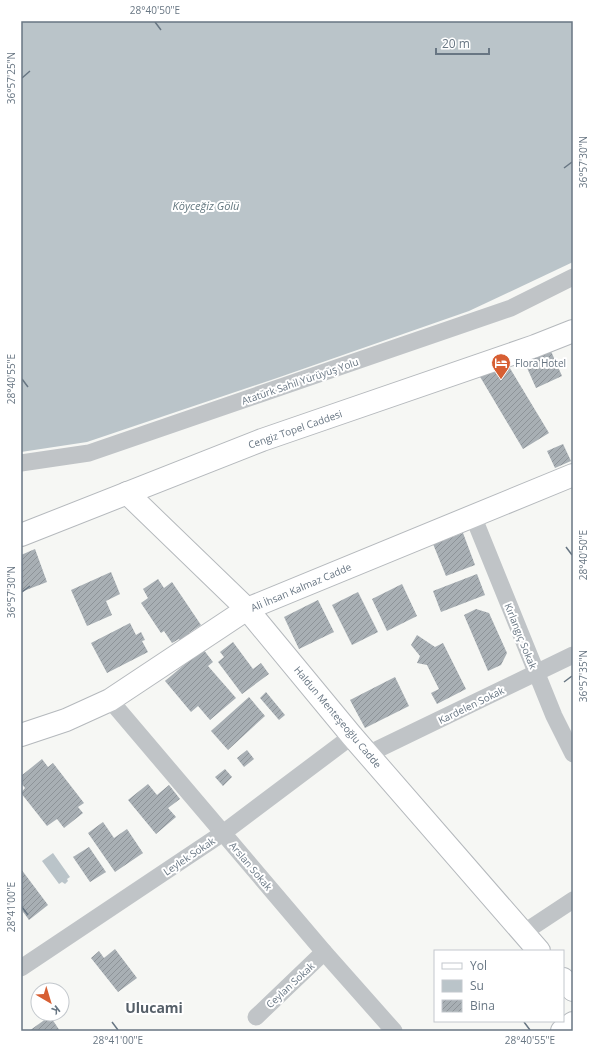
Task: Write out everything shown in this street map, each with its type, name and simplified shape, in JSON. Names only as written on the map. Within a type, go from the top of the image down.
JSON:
[{"type":"street","name":"Atatürk Sahil Yürüyüş Yolu","points":[[21,463],[89,454],[511,308],[573,277]]},
{"type":"street","name":"Cengiz Topel Caddesi","points":[[21,536],[262,440],[535,346],[573,331]]},
{"type":"street","name":"Ali İhsan Kalmaz Cadde","points":[[21,735],[66,720],[110,700],[247,609],[573,475]]},
{"type":"street","name":"Haldun Menteşeoğlu Cadde","points":[[126,493],[247,609],[352,736],[538,950]]},
{"type":"street","name":"Kırlangıç Sokak","points":[[473,516],[536,674],[554,716],[573,754]]},
{"type":"street","name":"Kardelen Sokak","points":[[368,754],[573,656]]},
{"type":"street","name":"Arslan Sokak","points":[[110,700],[324,952],[394,1031]]},
{"type":"street","name":"Leylek Sokak","points":[[21,968],[223,833],[352,736]]},
{"type":"street","points":[[523,933],[573,900]]},
{"type":"street","name":"Ceylan Sokak","points":[[256,1017],[324,952]]},
{"type":"street","points":[[564,980],[573,990]]},
{"type":"street","points":[[562,1031],[573,1023]]},
{"type":"water","name":"Köyceğiz Gölü","points":[[21,21],[573,21],[573,262],[469,311],[277,378],[87,442],[21,452]]},
{"type":"water","points":[[53,853],[70,877],[67,879],[68,881],[65,884],[62,882],[59,884],[42,861]]},
{"type":"building","points":[[550,349],[562,376],[536,388],[524,361]]},
{"type":"building","points":[[505,360],[549,433],[523,449],[479,375]]},
{"type":"building","points":[[563,444],[571,461],[555,468],[547,451]]},
{"type":"building","points":[[463,533],[475,565],[446,576],[433,544]]},
{"type":"building","points":[[35,549],[47,582],[21,592],[21,555]]},
{"type":"building","points":[[111,572],[120,594],[106,601],[112,615],[87,626],[71,590]]},
{"type":"building","points":[[477,574],[485,595],[441,612],[433,591]]},
{"type":"building","points":[[158,579],[164,588],[172,582],[201,625],[189,633],[191,635],[181,642],[179,639],[172,643],[164,631],[161,633],[141,603],[148,598],[143,589]]},
{"type":"building","points":[[402,584],[417,616],[387,631],[372,599]]},
{"type":"building","points":[[358,592],[378,632],[352,645],[332,605]]},
{"type":"building","points":[[318,600],[334,632],[299,649],[284,617]]},
{"type":"building","points":[[476,609],[489,613],[507,653],[501,665],[488,671],[464,615]]},
{"type":"building","points":[[130,623],[136,635],[141,632],[145,640],[142,641],[148,652],[107,673],[91,643]]},
{"type":"building","points":[[417,635],[435,647],[443,643],[466,689],[437,704],[431,693],[439,689],[427,665],[417,663],[420,656],[411,645]]},
{"type":"building","points":[[233,642],[253,669],[261,663],[269,674],[242,694],[218,662],[224,657],[220,652]]},
{"type":"building","points":[[203,649],[213,662],[208,666],[236,698],[210,720],[198,706],[191,712],[165,681]]},
{"type":"building","points":[[395,677],[409,706],[365,728],[350,700]]},
{"type":"building","points":[[266,692],[285,715],[279,720],[260,698]]},
{"type":"building","points":[[249,697],[265,716],[228,750],[211,731]]},
{"type":"building","points":[[247,750],[254,759],[244,767],[237,758]]},
{"type":"building","points":[[42,759],[48,767],[53,763],[84,803],[78,807],[83,813],[64,828],[57,819],[47,826],[21,793],[25,788],[21,783],[21,776]]},
{"type":"building","points":[[225,769],[232,777],[223,786],[215,777]]},
{"type":"building","points":[[148,784],[157,795],[169,785],[180,799],[168,808],[176,817],[156,834],[128,800]]},
{"type":"building","points":[[103,822],[114,838],[127,829],[143,853],[115,872],[88,833]]},
{"type":"building","points":[[89,847],[106,872],[90,882],[73,857]]},
{"type":"building","points":[[21,869],[48,905],[29,920],[21,909]]},
{"type":"building","points":[[115,949],[137,978],[118,992],[91,958],[99,951],[104,958]]},
{"type":"building","points":[[42,1022],[54,1022],[60,1031],[29,1031]]},
{"type":"place","name":"Flora Hotel","points":[[501,380]]},
{"type":"district","name":"Ulucami","points":[[154,1008]]}]
